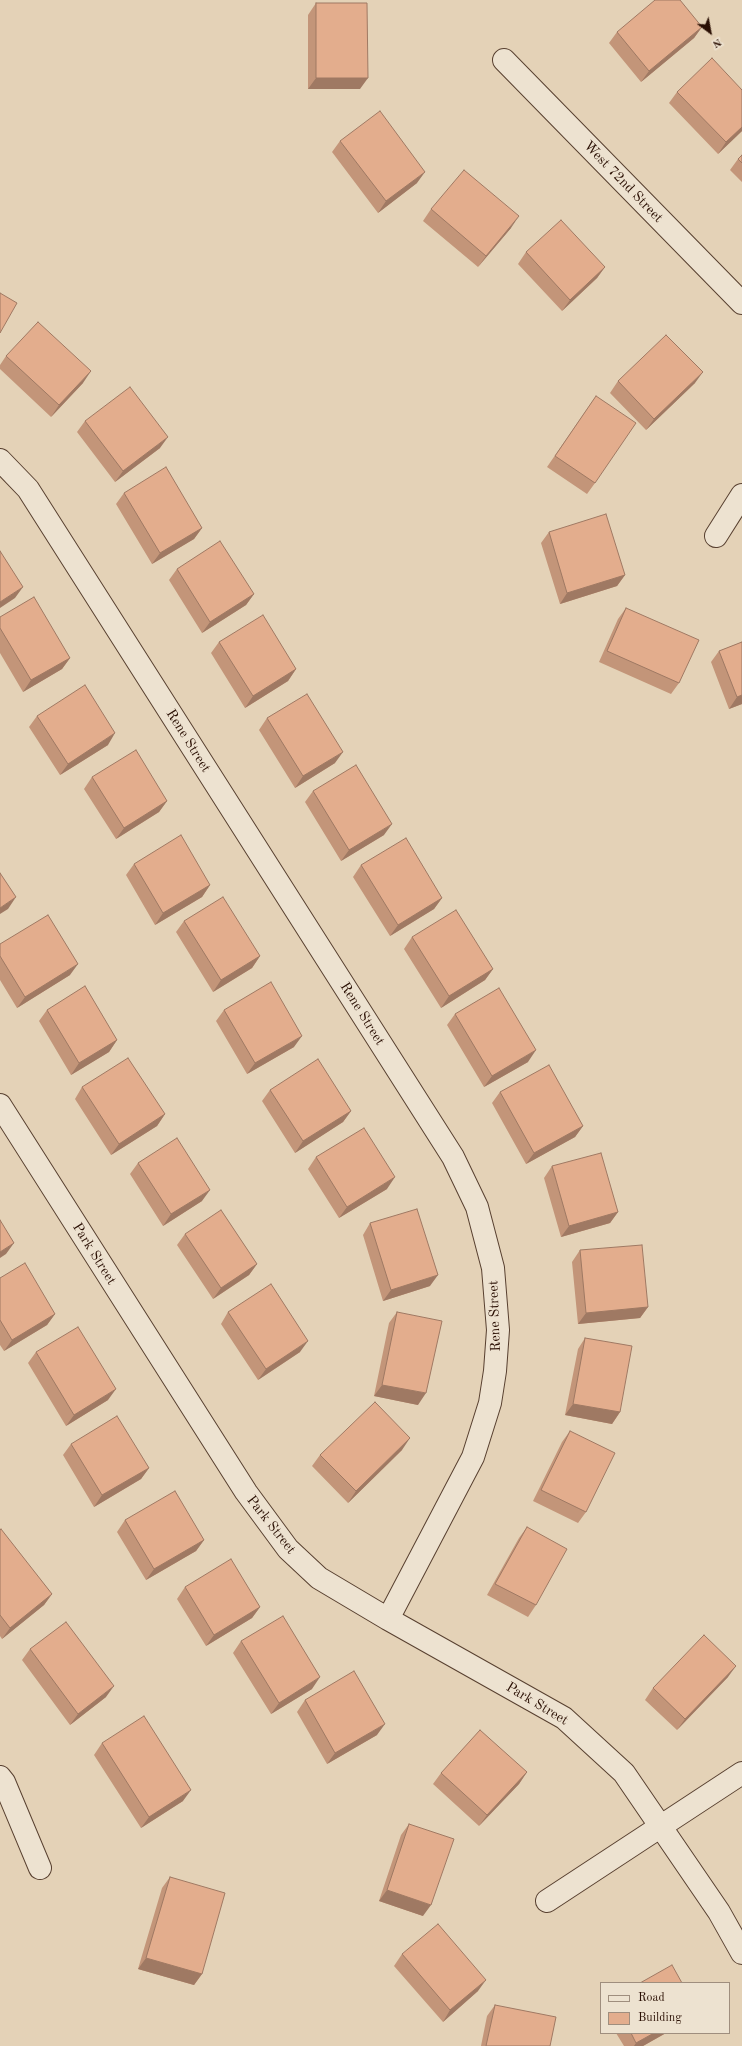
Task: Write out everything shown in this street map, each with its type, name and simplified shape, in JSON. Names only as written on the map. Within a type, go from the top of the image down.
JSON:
[{"type":"street","name":"West 72nd Street","points":[[504,60],[742,303]]},
{"type":"street","name":"Rene Street","points":[[0,460],[32,496],[453,1157],[477,1208],[493,1268],[498,1330],[495,1371],[490,1402],[473,1456],[388,1619]]},
{"type":"street","points":[[716,536],[742,495]]},
{"type":"street","name":"Park Street","points":[[0,1105],[246,1492],[288,1549],[319,1578],[388,1619],[564,1718],[624,1773],[719,1912],[742,1953]]},
{"type":"street","points":[[547,1901],[742,1773]]},
{"type":"street","points":[[0,1778],[4,1782],[40,1868]]},
{"type":"building","points":[[655,0],[680,0],[702,27],[649,71],[617,32]]},
{"type":"building","points":[[316,3],[367,3],[368,78],[316,78]]},
{"type":"building","points":[[712,58],[742,90],[742,127],[726,142],[677,92]]},
{"type":"building","points":[[380,111],[425,172],[386,201],[340,141]]},
{"type":"building","points":[[742,155],[742,163],[738,159]]},
{"type":"building","points":[[464,170],[519,216],[486,256],[431,209]]},
{"type":"building","points":[[561,220],[605,267],[570,300],[526,252]]},
{"type":"building","points":[[0,293],[17,303],[0,333]]},
{"type":"building","points":[[38,322],[91,371],[59,405],[6,356]]},
{"type":"building","points":[[666,335],[703,372],[654,419],[618,381]]},
{"type":"building","points":[[130,387],[168,437],[123,471],[85,421]]},
{"type":"building","points":[[596,396],[636,423],[595,483],[555,456]]},
{"type":"building","points":[[166,467],[202,528],[160,553],[124,493]]},
{"type":"building","points":[[606,514],[625,575],[567,593],[549,532]]},
{"type":"building","points":[[220,541],[254,594],[210,622],[177,569]]},
{"type":"building","points":[[0,551],[23,587],[0,602]]},
{"type":"building","points":[[34,597],[70,658],[31,680],[0,628],[0,617]]},
{"type":"building","points":[[626,608],[699,640],[679,683],[607,651]]},
{"type":"building","points":[[263,615],[296,669],[253,696],[219,642]]},
{"type":"building","points":[[742,642],[742,695],[737,697],[719,651]]},
{"type":"building","points":[[85,685],[115,733],[68,764],[37,716]]},
{"type":"building","points":[[307,694],[343,752],[303,776],[267,718]]},
{"type":"building","points":[[136,750],[167,801],[124,828],[92,777]]},
{"type":"building","points":[[356,765],[392,824],[349,850],[313,791]]},
{"type":"building","points":[[181,835],[210,885],[163,913],[134,864]]},
{"type":"building","points":[[406,838],[442,898],[398,925],[361,865]]},
{"type":"building","points":[[0,873],[16,897],[0,908]]},
{"type":"building","points":[[223,897],[260,956],[221,980],[184,921]]},
{"type":"building","points":[[456,910],[493,969],[449,996],[412,937]]},
{"type":"building","points":[[48,915],[78,964],[25,997],[0,956],[0,944]]},
{"type":"building","points":[[271,982],[302,1036],[255,1063],[224,1010]]},
{"type":"building","points":[[85,986],[117,1040],[79,1063],[47,1010]]},
{"type":"building","points":[[499,988],[536,1050],[492,1076],[455,1014]]},
{"type":"building","points":[[128,1058],[165,1114],[119,1144],[82,1087]]},
{"type":"building","points":[[318,1059],[351,1111],[303,1141],[270,1090]]},
{"type":"building","points":[[549,1065],[583,1126],[534,1153],[500,1092]]},
{"type":"building","points":[[364,1128],[395,1177],[347,1207],[316,1157]]},
{"type":"building","points":[[177,1138],[210,1190],[171,1214],[138,1163]]},
{"type":"building","points":[[601,1153],[618,1212],[569,1226],[552,1166]]},
{"type":"building","points":[[417,1209],[438,1275],[391,1290],[370,1223]]},
{"type":"building","points":[[221,1210],[257,1264],[221,1288],[185,1234]]},
{"type":"building","points":[[0,1220],[14,1243],[0,1252]]},
{"type":"building","points":[[642,1245],[648,1307],[586,1313],[580,1250]]},
{"type":"building","points":[[25,1263],[55,1314],[12,1340],[0,1320],[0,1278]]},
{"type":"building","points":[[271,1284],[308,1341],[266,1369],[228,1312]]},
{"type":"building","points":[[397,1312],[442,1321],[426,1393],[382,1385]]},
{"type":"building","points":[[78,1327],[116,1389],[74,1415],[36,1352]]},
{"type":"building","points":[[585,1338],[632,1346],[620,1412],[573,1404]]},
{"type":"building","points":[[375,1402],[410,1438],[356,1491],[320,1455]]},
{"type":"building","points":[[117,1416],[149,1468],[102,1495],[71,1444]]},
{"type":"building","points":[[570,1431],[615,1453],[586,1512],[541,1490]]},
{"type":"building","points":[[175,1491],[204,1540],[154,1569],[125,1520]]},
{"type":"building","points":[[527,1527],[567,1549],[536,1605],[495,1584]]},
{"type":"building","points":[[1,1529],[52,1594],[10,1628],[0,1615]]},
{"type":"building","points":[[231,1559],[260,1607],[214,1635],[185,1587]]},
{"type":"building","points":[[283,1616],[320,1677],[279,1703],[241,1641]]},
{"type":"building","points":[[66,1622],[114,1686],[78,1714],[30,1649]]},
{"type":"building","points":[[704,1635],[736,1666],[685,1719],[653,1688]]},
{"type":"building","points":[[354,1671],[385,1724],[335,1753],[305,1700]]},
{"type":"building","points":[[144,1716],[191,1790],[149,1817],[102,1743]]},
{"type":"building","points":[[480,1730],[527,1772],[487,1815],[441,1773]]},
{"type":"building","points":[[409,1824],[454,1839],[431,1905],[387,1890]]},
{"type":"building","points":[[170,1877],[225,1893],[202,1974],[146,1958]]},
{"type":"building","points":[[438,1924],[486,1980],[450,2010],[402,1954]]},
{"type":"building","points":[[672,1965],[681,1982],[642,1982]]},
{"type":"building","points":[[495,2005],[556,2017],[550,2046],[486,2046]]},
{"type":"building","points":[[632,2034],[652,2034],[636,2043]]}]
